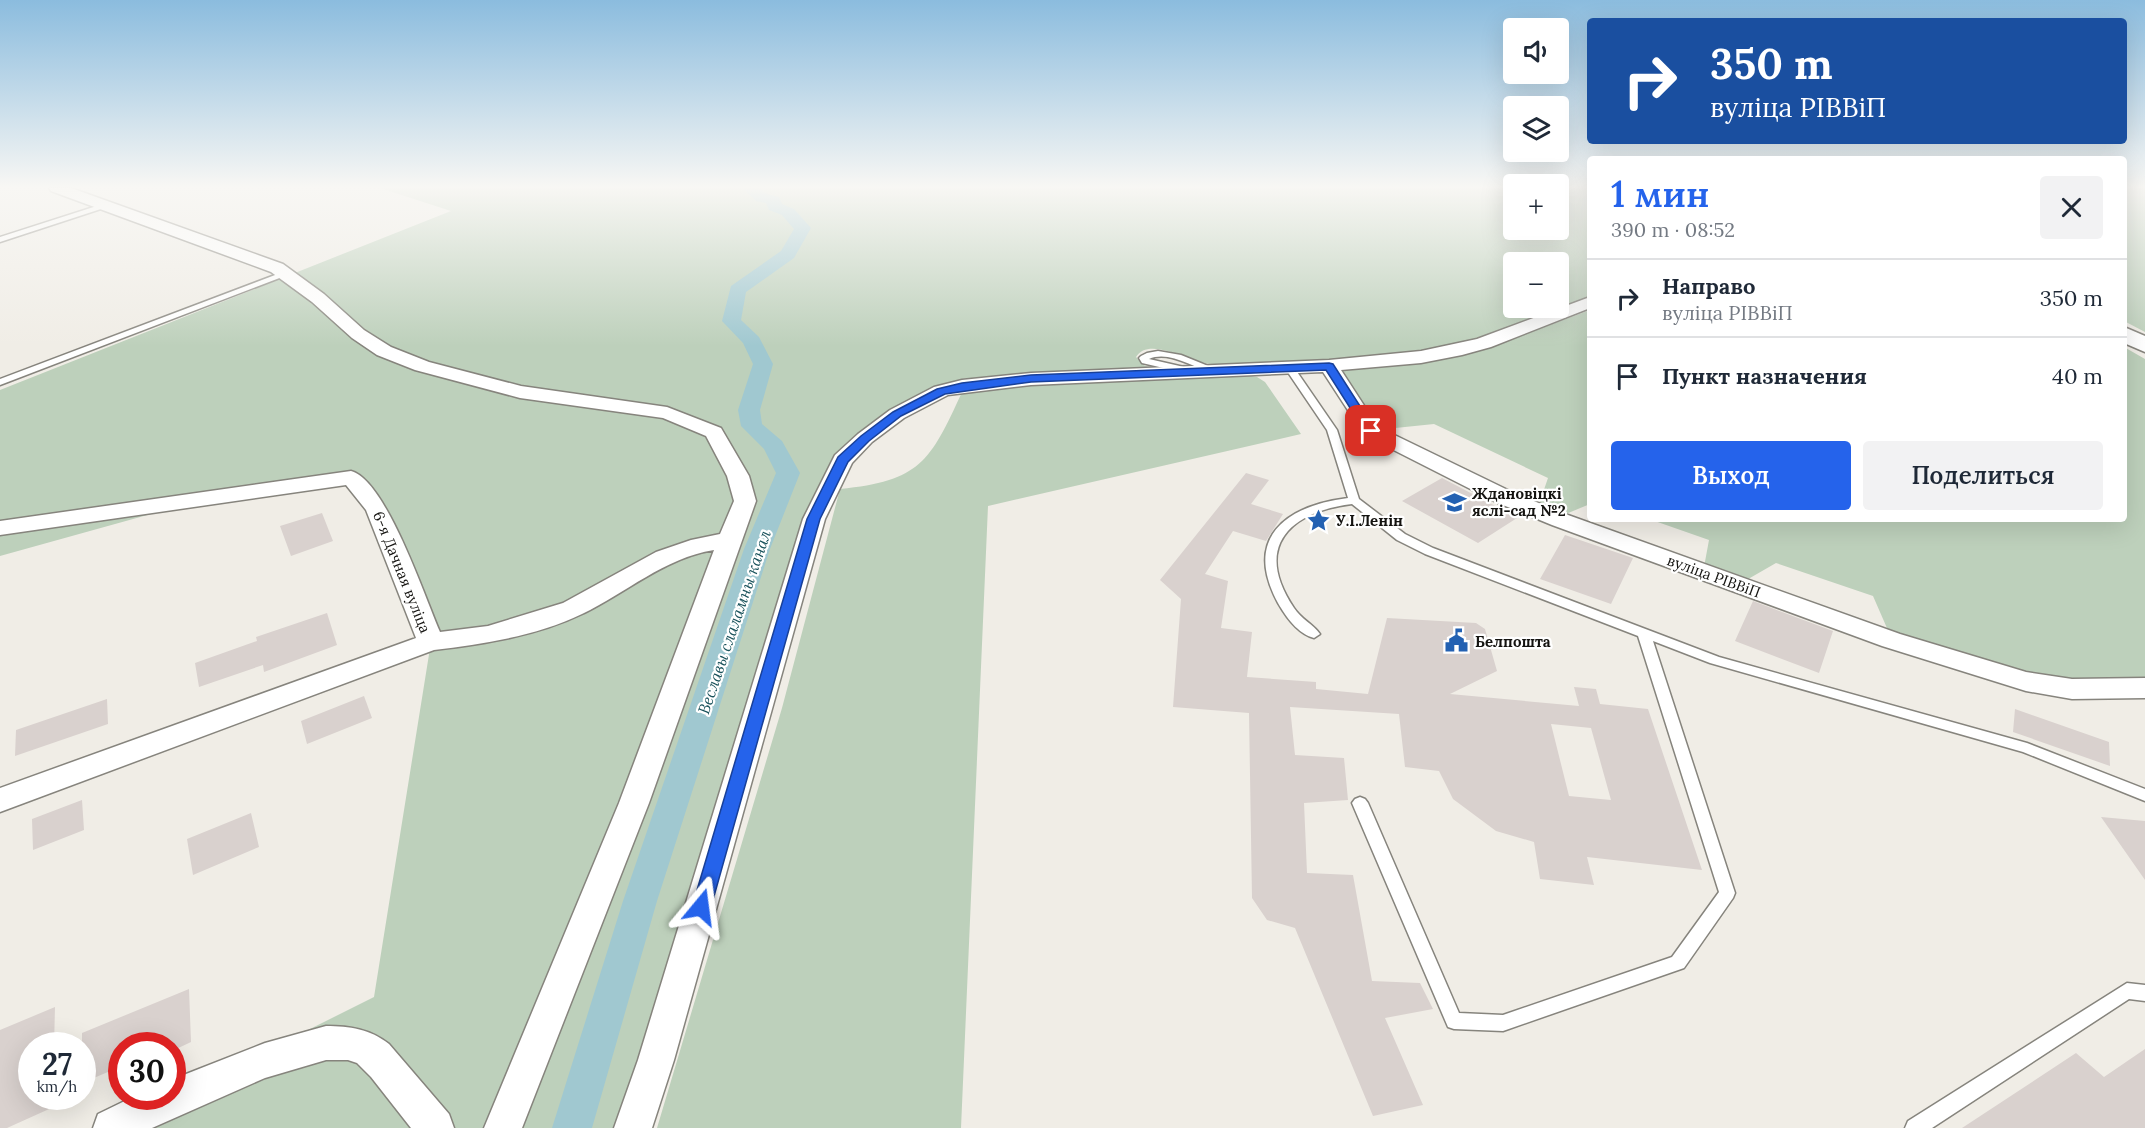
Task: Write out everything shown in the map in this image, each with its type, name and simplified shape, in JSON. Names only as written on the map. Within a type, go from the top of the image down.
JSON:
[{"type":"street","points":[[200,241],[282,271],[318,298],[358,334],[384,351],[412,362],[520,392],[667,413],[714,432],[738,476],[745,501],[634,803],[503,1128]]},
{"type":"street","points":[[633,1128],[660,1049],[814,519],[843,460],[865,438],[897,414],[941,391],[962,386],[1031,379],[1329,366],[1455,351],[1509,335],[1587,303]]},
{"type":"street","points":[[2127,336],[2145,345]]},
{"type":"street","name":"вуліца РІВВіП","points":[[1329,366],[1371,431],[1506,498],[1551,516],[1891,640],[2026,681],[2072,689],[2145,688]]},
{"type":"street","name":"6-я Дачная вуліца","points":[[0,528],[351,478],[377,508],[430,642],[0,800]]},
{"type":"street","points":[[430,642],[489,635],[573,609],[664,557],[699,545],[729,540]]},
{"type":"street","points":[[127,1120],[272,1059],[316,1045],[347,1042],[373,1052],[435,1128]]},
{"type":"lane","points":[[0,382],[282,271]]},
{"type":"lane","points":[[1150,353],[1162,353],[1203,371],[1152,364],[1144,358],[1150,353]]},
{"type":"lane","points":[[1290,368],[1332,430],[1354,500],[1401,537],[1429,551],[1715,660],[2027,748],[2145,795]]},
{"type":"lane","points":[[1314,634],[1294,621],[1275,586],[1270,568],[1270,548],[1279,532],[1304,512],[1319,505],[1354,500]]},
{"type":"lane","points":[[1360,802],[1454,1021],[1503,1023],[1678,963],[1727,893],[1644,633]]},
{"type":"lane","points":[[1915,1128],[2127,991],[2145,993]]},
{"type":"green space","points":[[376,241],[1587,241],[1587,297],[1569,305],[1569,252],[1503,252],[1503,318],[1537,318],[1482,339],[1444,348],[1399,354],[1218,364],[1204,363],[1172,352],[1151,349],[1142,351],[1136,357],[1145,366],[1156,368],[961,379],[921,395],[836,458],[820,484],[806,519],[620,1128],[510,1128],[745,501],[727,539],[489,636],[726,541],[497,1128],[112,1128],[148,1110],[186,1110],[186,1091],[374,997],[431,642],[351,478],[205,499],[0,556],[0,390]]},
{"type":"green space","points":[[2127,241],[2145,241],[2145,332],[2127,323]]},
{"type":"green space","points":[[1587,311],[1587,505],[1561,516],[1538,507],[1548,478],[1434,424],[1376,430],[1337,371],[1456,357],[1491,347]]},
{"type":"green space","points":[[2127,349],[2145,359],[2145,686],[2066,686],[1890,635],[1873,596],[1776,563],[1743,582],[1704,567],[1709,540],[1658,522],[2127,522]]},
{"type":"green space","points":[[1241,375],[1257,377],[1265,382],[1301,434],[988,506],[961,1128],[657,1128],[782,708],[840,489],[888,480],[919,464],[941,436],[962,392],[1032,384]]},
{"type":"building","points":[[1246,473],[1269,480],[1251,504],[1283,514],[1266,541],[1233,531],[1205,574],[1228,581],[1221,628],[1252,632],[1247,677],[1316,682],[1316,689],[1368,694],[1387,618],[1476,623],[1485,629],[1497,671],[1450,694],[1579,706],[1574,687],[1596,689],[1600,704],[1648,709],[1702,870],[1587,857],[1594,885],[1540,879],[1534,842],[1496,831],[1453,799],[1439,771],[1405,767],[1399,714],[1290,707],[1295,755],[1344,758],[1348,800],[1304,803],[1307,873],[1353,875],[1372,981],[1420,983],[1433,1009],[1385,1018],[1423,1105],[1373,1116],[1295,928],[1267,920],[1252,898],[1249,713],[1173,707],[1181,599],[1160,580]],"holes":[[[1551,724],[1591,728],[1611,800],[1569,796]]]},
{"type":"building","points":[[1442,478],[1517,518],[1478,543],[1402,501]]},
{"type":"building","points":[[322,513],[333,541],[291,556],[280,526]]},
{"type":"building","points":[[1565,535],[1633,558],[1611,604],[1540,579]]},
{"type":"building","points":[[1753,601],[1833,631],[1819,673],[1735,641]]},
{"type":"building","points":[[327,613],[337,645],[264,672],[263,665],[199,687],[195,663],[257,641],[256,637]]},
{"type":"building","points":[[364,696],[372,718],[307,744],[301,721]]},
{"type":"building","points":[[107,699],[108,724],[15,756],[16,730]]},
{"type":"building","points":[[2015,709],[2109,742],[2110,766],[2013,732]]},
{"type":"building","points":[[82,800],[84,830],[33,850],[32,819]]},
{"type":"building","points":[[251,813],[259,847],[193,875],[187,839]]},
{"type":"building","points":[[2101,817],[2145,821],[2145,880]]},
{"type":"building","points":[[189,989],[191,1042],[186,1044],[186,1032],[108,1032],[108,1072],[96,1077],[96,1032],[84,1032]]},
{"type":"building","points":[[55,1007],[54,1032],[18,1032],[18,1110],[47,1110],[7,1128],[0,1128],[0,1030]]},
{"type":"building","points":[[2145,1049],[2145,1128],[1962,1128],[2076,1053],[2104,1077]]},
{"type":"waterway","name":"Веславы слаламны канал","points":[[572,1128],[640,901],[757,549],[788,473],[774,446],[752,426],[749,410],[763,364],[752,341],[731,321],[737,290],[788,254],[796,241]]},
{"type":"place","name":"Ждановіцкі яслі-сад №2","points":[[1454,502]]},
{"type":"place","name":"У.І.Ленін","points":[[1318,520]]},
{"type":"place","name":"Белпошта","points":[[1457,641]]},
{"type":"route","points":[[701,907],[814,519],[828,485],[843,460],[865,438],[897,414],[941,391],[962,386],[1031,379],[1329,366],[1371,431]]}]
